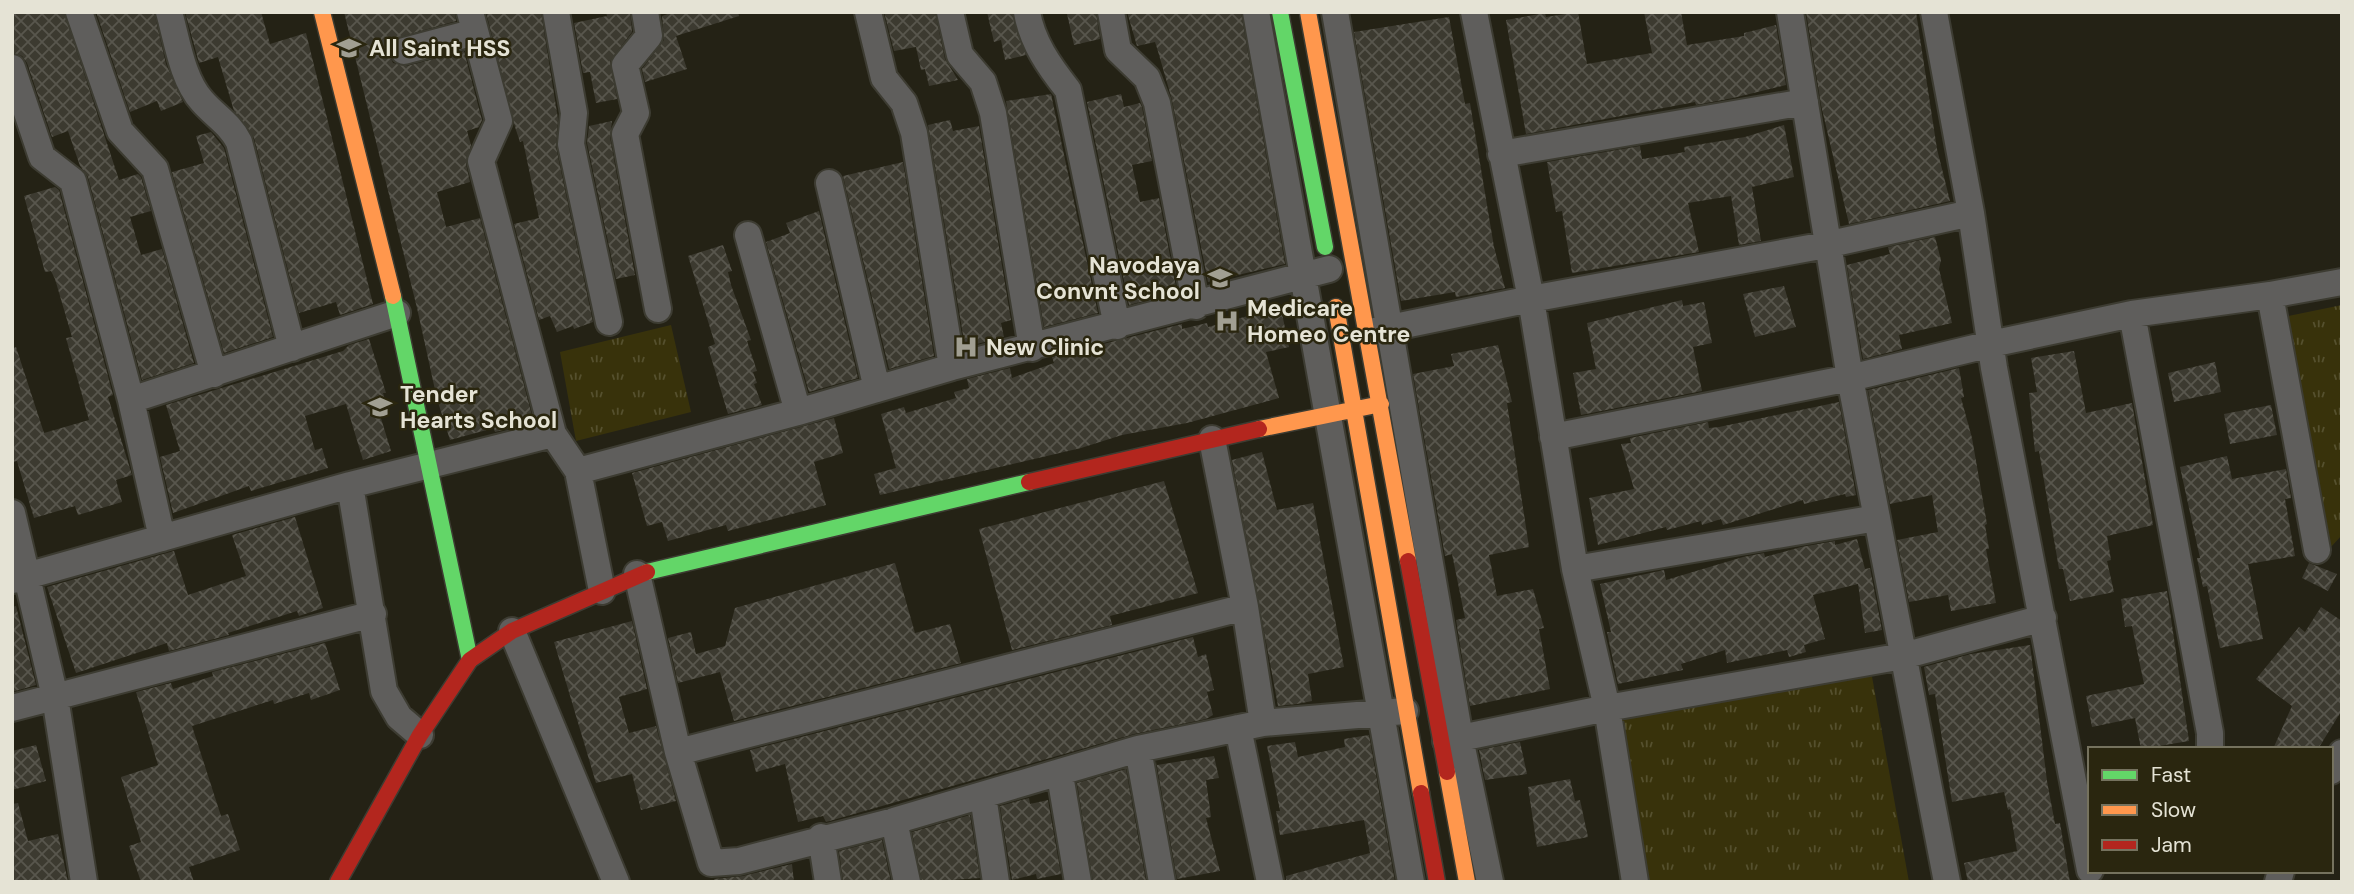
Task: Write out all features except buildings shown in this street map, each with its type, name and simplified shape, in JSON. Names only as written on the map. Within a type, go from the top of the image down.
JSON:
[{"type":"street","points":[[79,12],[120,131],[155,169],[214,374]]},
{"type":"street","points":[[169,12],[191,85],[201,100],[232,127],[239,142],[292,348]]},
{"type":"street","points":[[323,12],[397,313],[470,660]]},
{"type":"street","points":[[556,12],[575,113],[571,144],[608,322]]},
{"type":"street","points":[[645,12],[649,36],[625,65],[636,113],[625,134],[658,309]]},
{"type":"street","points":[[868,12],[884,78],[904,103],[914,132],[953,367]]},
{"type":"street","points":[[950,12],[960,55],[984,82],[993,113],[1032,348]]},
{"type":"street","points":[[1027,12],[1030,29],[1049,67],[1068,90],[1117,326]]},
{"type":"street","points":[[1111,12],[1118,50],[1147,78],[1157,103],[1196,306]]},
{"type":"street","points":[[1256,12],[1329,417],[1393,713],[1437,882]]},
{"type":"street","points":[[1280,12],[1331,281],[1367,333],[1354,409],[1393,713],[1411,882]]},
{"type":"street","points":[[1467,882],[1451,740],[1367,333],[1336,12],[1308,15],[1367,333],[1381,404],[1451,740],[1490,882]]},
{"type":"street","points":[[1474,12],[1531,299],[1575,569],[1607,708],[1635,882]]},
{"type":"street","points":[[1790,12],[1826,245],[1850,378],[1947,882]]},
{"type":"street","points":[[1934,12],[1971,213],[1991,344],[2043,618],[2082,803],[2088,854]]},
{"type":"street","points":[[404,51],[473,22],[499,121],[481,161],[553,434],[578,471],[602,592]]},
{"type":"street","points":[[12,68],[41,156],[73,181],[131,400],[162,538]]},
{"type":"street","points":[[1500,153],[1805,102]]},
{"type":"street","points":[[829,183],[877,389]]},
{"type":"street","points":[[1367,333],[1531,299],[1826,245],[1971,213]]},
{"type":"street","points":[[748,235],[798,412]]},
{"type":"street","points":[[578,471],[953,367],[1196,306],[1303,275],[1331,281]]},
{"type":"street","points":[[1553,437],[1850,378],[2132,314],[2342,282]]},
{"type":"street","points":[[2270,295],[2317,550]]},
{"type":"street","points":[[131,400],[397,313]]},
{"type":"street","points":[[2132,314],[2210,733],[2210,747]]},
{"type":"street","points":[[338,882],[420,736],[470,660],[512,631],[637,574],[1212,439],[1329,417],[1381,404]]},
{"type":"street","points":[[20,579],[350,485],[553,434]]},
{"type":"street","points":[[1212,439],[1245,607],[1251,726],[1270,882]]},
{"type":"street","points":[[350,485],[384,691],[399,717],[420,736]]},
{"type":"street","points":[[12,513],[20,579],[55,696],[84,882]]},
{"type":"street","points":[[1575,569],[1877,518]]},
{"type":"street","points":[[637,574],[678,752],[711,863],[741,871],[821,838],[894,821],[1060,775],[1139,749],[1251,726],[1393,713]]},
{"type":"street","points":[[678,752],[1245,607]]},
{"type":"street","points":[[12,708],[373,614]]},
{"type":"street","points":[[1451,740],[1607,708],[1903,656],[2043,618]]},
{"type":"street","points":[[512,631],[616,882]]},
{"type":"street","points":[[1139,749],[1162,882]]},
{"type":"street","points":[[1060,775],[1078,882]]},
{"type":"street","points":[[982,796],[996,882]]},
{"type":"street","points":[[894,821],[907,882]]},
{"type":"street","points":[[821,838],[828,882]]},
{"type":"green space","points":[[2342,305],[2342,535],[2330,548],[2284,317]]},
{"type":"green space","points":[[671,325],[691,412],[576,441],[560,352]]},
{"type":"green space","points":[[1871,671],[1909,882],[1640,882],[1610,718]]},
{"type":"traffic: fast","points":[[1280,12],[1325,247]]},
{"type":"traffic: fast","points":[[393,296],[470,660]]},
{"type":"traffic: fast","points":[[647,572],[1029,482]]},
{"type":"traffic: slow","points":[[322,12],[393,296]]},
{"type":"traffic: slow","points":[[1308,12],[1408,561]]},
{"type":"traffic: slow","points":[[1336,307],[1421,793]]},
{"type":"traffic: slow","points":[[1259,429],[1381,404]]},
{"type":"traffic: slow","points":[[1447,772],[1467,882]]},
{"type":"traffic: jam","points":[[1029,482],[1259,429]]},
{"type":"traffic: jam","points":[[1408,561],[1447,772]]},
{"type":"traffic: jam","points":[[338,882],[420,735],[470,660],[512,631],[647,572]]},
{"type":"traffic: jam","points":[[1421,793],[1437,882]]},
{"type":"place","name":"All Saint HSS","points":[[349,48]]},
{"type":"place","name":"Navodaya Convnt School","points":[[1220,278]]},
{"type":"place","name":"Medicare Homeo Centre","points":[[1227,321]]},
{"type":"place","name":"New Clinic","points":[[966,347]]},
{"type":"place","name":"Tender Hearts School","points":[[380,407]]}]
